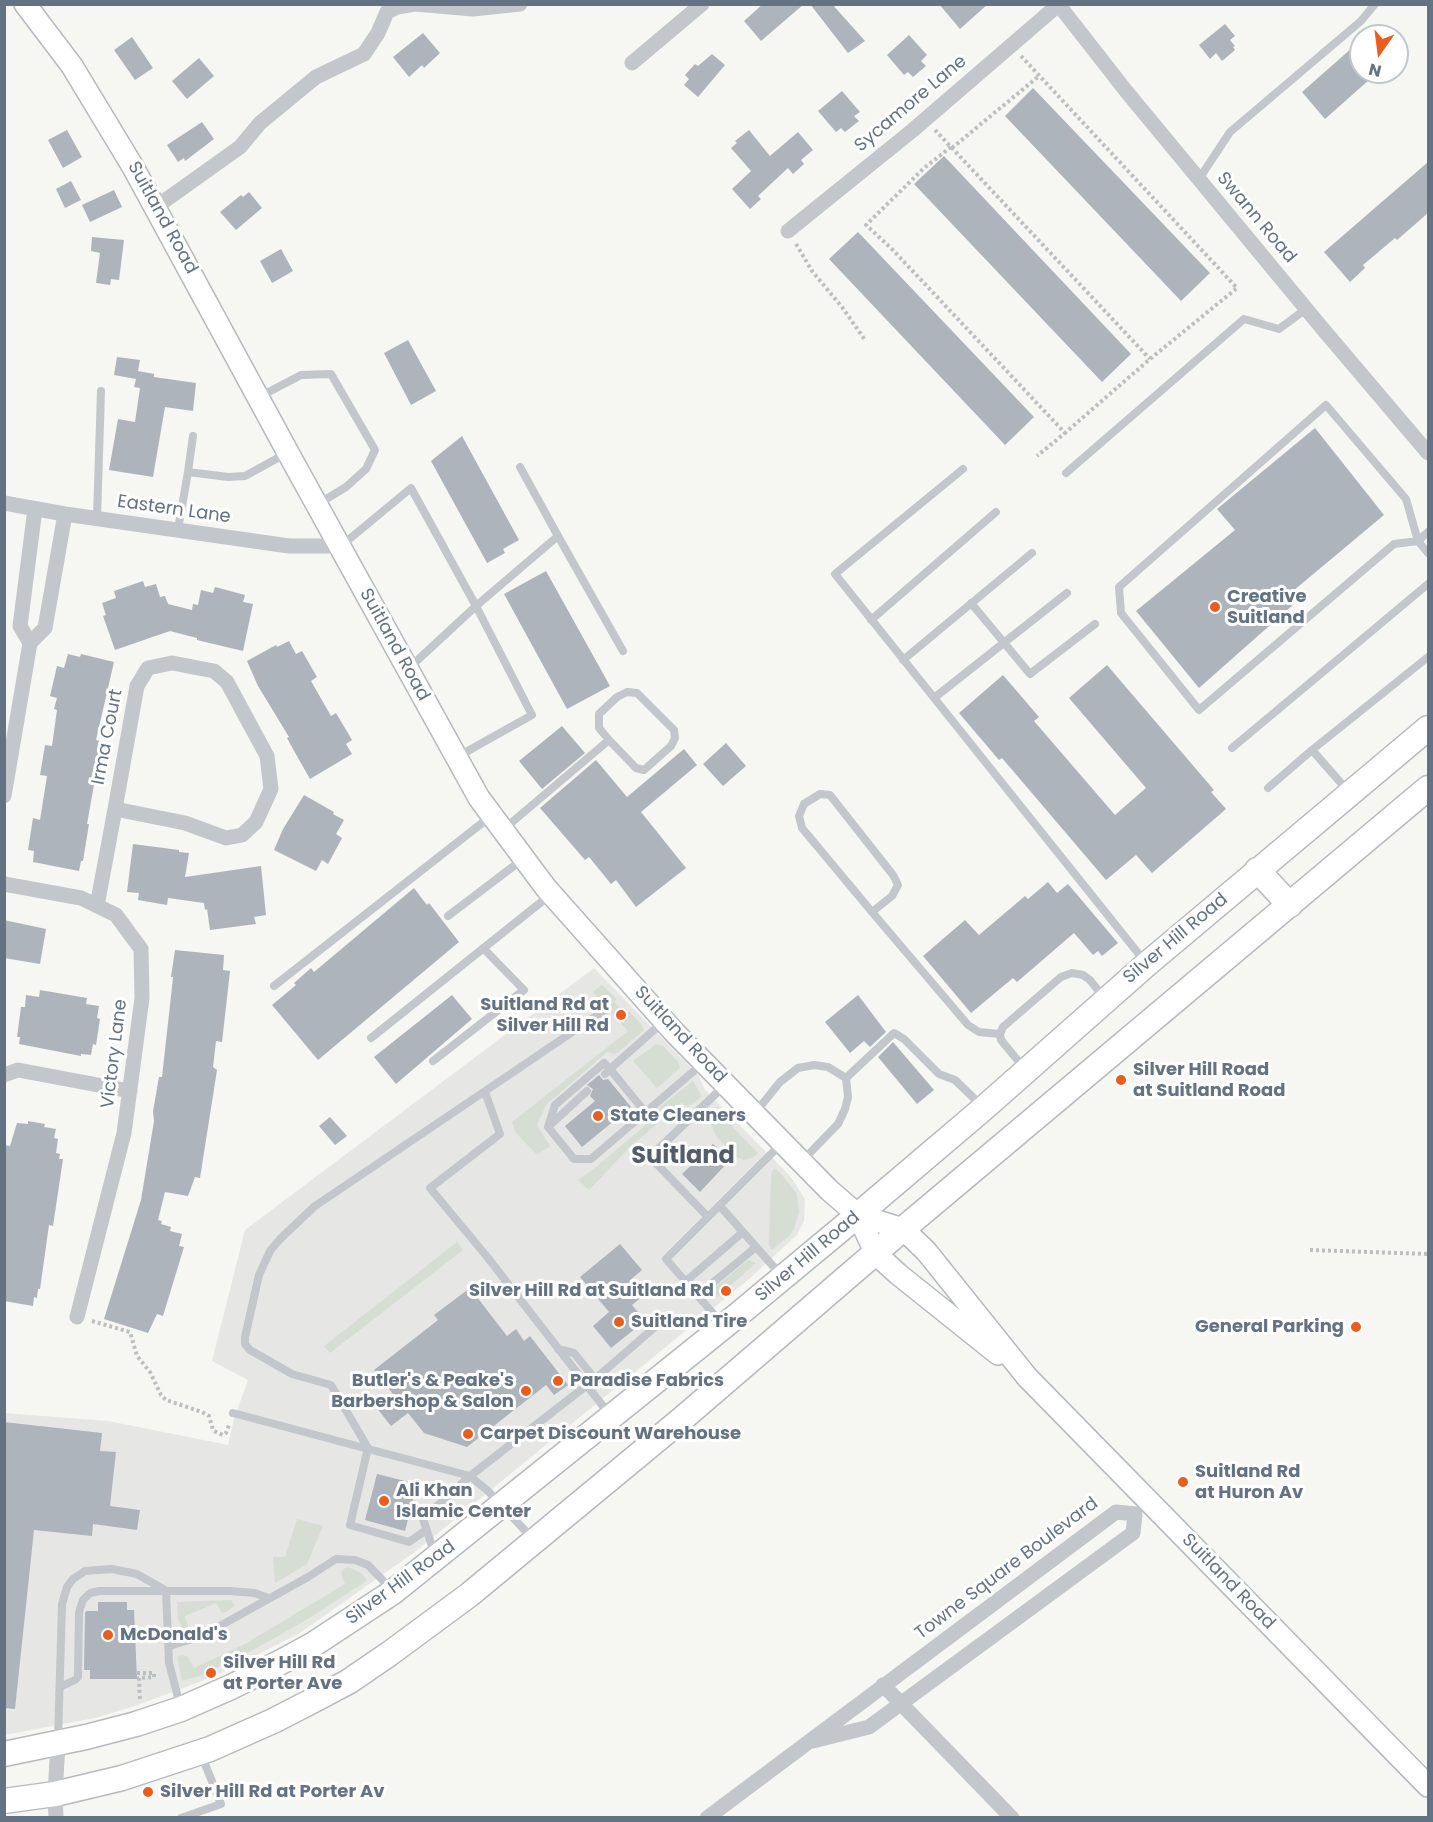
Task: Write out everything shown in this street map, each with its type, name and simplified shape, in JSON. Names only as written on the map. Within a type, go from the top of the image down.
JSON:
[{"type":"main road","name":"Suitland Road","points":[[25,4],[72,66],[156,207],[479,798],[551,894],[664,1021],[829,1190],[858,1215],[903,1229],[926,1251],[1027,1377],[1143,1508],[1428,1786]]},
{"type":"main road","name":"Silver Hill Road","points":[[4,1754],[58,1744],[136,1724],[181,1709],[231,1688],[314,1644],[393,1592],[783,1278],[984,1108],[1105,1000],[1257,870],[1428,728]]},
{"type":"main road","points":[[4,1801],[56,1806],[122,1778],[201,1752],[273,1721],[348,1682],[389,1654],[469,1595],[682,1419],[903,1229],[1428,789]]},
{"type":"main road","points":[[1257,870],[1290,905]]},
{"type":"main road","name":"Suitland Road","points":[[858,1215],[876,1254],[1027,1377]]},
{"type":"street","points":[[156,207],[240,147],[260,123],[316,77],[364,54],[378,33],[387,12],[397,7],[415,4],[473,9],[520,4]]},
{"type":"street","points":[[632,63],[702,4]]},
{"type":"street","name":"Swann Road","points":[[1058,5],[1306,309],[1428,453]]},
{"type":"street","name":"Sycamore Lane","points":[[788,231],[925,120],[1058,5]]},
{"type":"street","name":"Eastern Lane","points":[[4,503],[289,546],[340,546]]},
{"type":"street","points":[[30,643],[20,626],[35,509]]},
{"type":"street","points":[[4,796],[30,643],[45,628],[65,514]]},
{"type":"street","name":"Irma Court","points":[[97,906],[137,686],[148,668],[172,663],[214,671],[227,682],[267,756],[272,789],[256,822],[242,835],[226,838],[184,823],[115,809]]},
{"type":"street","name":"Victory Lane","points":[[4,884],[81,898],[116,915],[141,949],[142,998],[124,1133],[77,1317]]},
{"type":"street","points":[[4,1075],[18,1070],[130,1091]]},
{"type":"street","name":"Towne Square Boulevard","points":[[707,1818],[1116,1512],[1143,1508]]},
{"type":"street","name":"Towne Square Boulevard","points":[[807,1743],[869,1727],[902,1704],[1132,1533],[1143,1508]]},
{"type":"street","points":[[883,1685],[1012,1818]]},
{"type":"street","points":[[56,1806],[58,1744]]},
{"type":"lane","points":[[1199,179],[1230,132],[1361,21],[1375,4]]},
{"type":"lane","points":[[1066,472],[1244,320],[1279,329],[1306,309]]},
{"type":"lane","points":[[258,397],[302,375],[331,374],[375,450],[366,469],[346,487],[317,505]]},
{"type":"lane","points":[[97,518],[101,392]]},
{"type":"lane","points":[[1428,532],[1418,541],[1394,543],[1199,710],[1121,613],[1119,587],[1326,405],[1406,499],[1418,541],[1428,553]]},
{"type":"lane","points":[[178,530],[193,436]]},
{"type":"lane","points":[[188,472],[228,477],[245,476],[288,452]]},
{"type":"lane","points":[[520,467],[623,651]]},
{"type":"lane","points":[[963,469],[835,574],[1147,964]]},
{"type":"lane","points":[[340,546],[411,488],[476,606],[532,715],[456,757]]},
{"type":"lane","points":[[872,620],[996,512]]},
{"type":"lane","points":[[408,669],[476,606],[558,536]]},
{"type":"lane","points":[[903,660],[1032,553]]},
{"type":"lane","points":[[1232,748],[1428,584]]},
{"type":"lane","points":[[934,698],[1067,593]]},
{"type":"lane","points":[[971,603],[1030,674],[1095,624]]},
{"type":"lane","points":[[1268,788],[1428,657]]},
{"type":"lane","points":[[627,692],[637,693],[674,730],[675,738],[671,746],[644,770],[636,768],[609,740],[599,728],[599,714],[617,697],[627,692]]},
{"type":"lane","points":[[274,986],[498,823],[521,817],[609,740]]},
{"type":"lane","points":[[1312,750],[1350,793]]},
{"type":"lane","points":[[872,912],[892,896],[898,885],[893,875],[830,795],[820,794],[804,804],[799,816],[802,828],[872,912],[968,1025],[979,1032],[1000,1034]]},
{"type":"lane","points":[[448,916],[524,858]]},
{"type":"lane","points":[[371,1038],[551,894]]},
{"type":"lane","points":[[433,1061],[524,990],[483,948]]},
{"type":"lane","points":[[1026,1070],[1001,1041],[1000,1034],[1003,1027],[1061,977],[1072,972],[1090,980],[1105,1000]]},
{"type":"lane","points":[[426,1530],[409,1542],[350,1525],[368,1448],[331,1385],[292,1374],[250,1350],[245,1344],[259,1275],[270,1251],[279,1239],[315,1206],[605,1010]]},
{"type":"lane","points":[[608,1072],[664,1021]]},
{"type":"lane","points":[[846,1078],[894,1033],[904,1039],[939,1074],[955,1080],[984,1108]]},
{"type":"lane","points":[[548,1127],[574,1159],[591,1159],[704,1062]]},
{"type":"lane","points":[[548,1127],[555,1105],[604,1063],[608,1072],[645,1112]]},
{"type":"lane","points":[[754,1113],[780,1082],[798,1068],[814,1065],[828,1067],[846,1078]]},
{"type":"lane","points":[[802,1161],[842,1117],[848,1097],[846,1078]]},
{"type":"lane","points":[[708,1217],[650,1156],[726,1084]]},
{"type":"lane","points":[[548,1127],[587,1091]]},
{"type":"lane","points":[[484,1092],[500,1134],[430,1188],[488,1258],[611,1417]]},
{"type":"lane","points":[[724,1326],[666,1259],[784,1142]]},
{"type":"lane","points":[[720,1206],[783,1278]]},
{"type":"lane","points":[[686,1282],[743,1232]]},
{"type":"lane","points":[[698,1296],[756,1247]]},
{"type":"lane","points":[[436,1559],[423,1519],[470,1476],[587,1385],[663,1320]]},
{"type":"lane","points":[[558,1349],[574,1353],[595,1378]]},
{"type":"lane","points":[[233,1413],[470,1476],[502,1505],[534,1541]]},
{"type":"lane","points":[[169,1646],[200,1637],[340,1559],[355,1560],[368,1565],[393,1592]]},
{"type":"lane","points":[[58,1744],[62,1604],[64,1593],[73,1580],[85,1571],[112,1569],[137,1574],[166,1591]]},
{"type":"lane","points":[[166,1591],[169,1664],[181,1709]]},
{"type":"lane","points":[[60,1687],[78,1677],[79,1612],[85,1597],[90,1593],[245,1592],[268,1598]]},
{"type":"lane","points":[[182,1818],[220,1804],[201,1752]]},
{"type":"path","points":[[1012,45],[1237,288],[1150,358],[1037,456]]},
{"type":"path","points":[[1039,75],[924,168],[866,225],[892,249],[1065,433]]},
{"type":"path","points":[[925,120],[1150,358]]},
{"type":"path","points":[[788,231],[812,271],[842,307],[865,340]]},
{"type":"path","points":[[1310,1250],[1428,1254]]},
{"type":"path","points":[[77,1317],[130,1332],[137,1356],[150,1372],[161,1395],[174,1404],[196,1408],[208,1416],[216,1432],[223,1435],[226,1433],[233,1413]]},
{"type":"path","points":[[137,1673],[154,1672],[154,1677],[139,1678],[140,1700]]},
{"type":"shaded area","points":[[594,968],[698,1075],[705,1090],[790,1176],[805,1199],[804,1221],[797,1235],[749,1279],[416,1551],[300,1633],[215,1676],[135,1706],[95,1718],[5,1735],[4,1413],[108,1421],[228,1445],[234,1419],[248,1380],[212,1361],[245,1230]]},
{"type":"shaded area","points":[[602,985],[617,999],[614,1002],[626,1014],[629,1011],[644,1030],[617,1053],[607,1052],[546,1105],[537,1125],[550,1146],[537,1155],[516,1133],[512,1122],[628,1031],[593,992]]},
{"type":"shaded area","points":[[656,1044],[663,1046],[678,1062],[680,1068],[657,1088],[633,1061]]},
{"type":"shaded area","points":[[693,1081],[702,1096],[691,1105],[686,1106],[681,1103],[629,1148],[589,1190],[578,1180],[660,1113],[661,1106]]},
{"type":"shaded area","points":[[717,1111],[758,1153],[754,1157],[744,1160],[736,1157],[716,1136],[711,1124]]},
{"type":"shaded area","points":[[774,1168],[797,1194],[799,1212],[794,1229],[772,1250],[769,1245],[771,1174]]},
{"type":"shaded area","points":[[457,1242],[463,1250],[330,1353],[324,1346]]},
{"type":"shaded area","points":[[748,1260],[756,1263],[716,1298],[713,1293],[715,1287]]},
{"type":"shaded area","points":[[297,1519],[323,1526],[307,1564],[275,1583],[273,1557],[285,1557]]},
{"type":"shaded area","points":[[348,1567],[361,1573],[366,1579],[365,1582],[308,1619],[251,1651],[202,1675],[182,1681],[177,1657],[182,1655],[188,1657],[194,1668],[245,1644],[345,1584],[341,1573]]},
{"type":"shaded area","points":[[231,1600],[235,1605],[228,1611],[222,1613],[216,1603],[185,1616],[189,1629],[186,1631],[182,1628],[178,1619],[177,1602]]},
{"type":"building","points":[[763,4],[804,4],[761,41],[744,21]]},
{"type":"building","points":[[810,4],[832,4],[865,41],[848,53]]},
{"type":"building","points":[[939,4],[988,4],[960,29]]},
{"type":"building","points":[[1225,24],[1235,36],[1230,40],[1235,50],[1222,61],[1216,53],[1210,59],[1199,45]]},
{"type":"building","points":[[423,33],[440,53],[424,68],[422,65],[409,77],[393,57]]},
{"type":"building","points":[[909,35],[927,55],[921,61],[926,66],[913,77],[908,72],[904,75],[887,55]]},
{"type":"building","points":[[132,37],[153,68],[135,80],[114,50]]},
{"type":"building","points":[[1349,51],[1349,84],[1364,84],[1325,119],[1302,92]]},
{"type":"building","points":[[712,54],[725,65],[698,97],[684,85],[689,79],[685,75],[695,64],[698,66]]},
{"type":"building","points":[[199,58],[214,76],[187,99],[172,81]]},
{"type":"building","points":[[1033,88],[1210,273],[1181,301],[1005,116]]},
{"type":"building","points":[[842,91],[860,112],[854,116],[859,121],[845,132],[841,128],[836,132],[818,111]]},
{"type":"building","points":[[202,122],[214,139],[185,161],[184,158],[178,162],[167,145]]},
{"type":"building","points":[[67,130],[82,157],[63,168],[48,140]]},
{"type":"building","points":[[749,130],[770,156],[798,132],[813,150],[801,160],[804,164],[793,174],[788,168],[758,196],[761,199],[750,209],[732,189],[751,171],[731,148],[737,143],[735,141]]},
{"type":"building","points":[[944,156],[1131,354],[1102,382],[914,184]]},
{"type":"building","points":[[1428,162],[1428,213],[1363,265],[1365,268],[1350,282],[1324,252]]},
{"type":"building","points":[[71,181],[81,200],[65,208],[56,189]]},
{"type":"building","points":[[114,190],[122,207],[90,222],[82,205]]},
{"type":"building","points":[[249,192],[262,208],[236,230],[220,212],[241,195],[243,197]]},
{"type":"building","points":[[858,232],[1034,417],[1005,445],[829,259]]},
{"type":"building","points":[[92,237],[124,240],[119,280],[111,279],[110,285],[96,283],[100,253],[91,251]]},
{"type":"building","points":[[281,249],[293,271],[272,283],[260,261]]},
{"type":"building","points":[[408,340],[436,391],[411,405],[384,353]]},
{"type":"building","points":[[117,357],[140,360],[138,371],[154,374],[154,377],[196,383],[193,411],[165,407],[153,477],[109,470],[118,419],[135,422],[140,388],[134,387],[136,379],[114,375]]},
{"type":"building","points":[[1315,428],[1384,515],[1287,596],[1294,604],[1199,688],[1136,611],[1235,530],[1217,509]]},
{"type":"building","points":[[462,436],[519,540],[503,549],[505,553],[487,563],[431,461]]},
{"type":"building","points":[[546,571],[610,686],[567,709],[504,594]]},
{"type":"building","points":[[143,581],[145,587],[156,584],[160,597],[165,596],[168,604],[192,610],[193,604],[198,605],[201,590],[213,593],[215,587],[245,595],[243,602],[253,604],[243,651],[170,631],[115,650],[103,616],[106,615],[102,603],[116,598],[114,591]]},
{"type":"building","points":[[289,641],[296,654],[302,651],[317,677],[311,681],[331,716],[336,713],[352,740],[346,744],[352,754],[310,779],[287,738],[289,737],[258,686],[247,661],[276,645],[277,647]]},
{"type":"building","points":[[68,654],[80,657],[81,654],[114,662],[96,740],[100,741],[98,750],[100,751],[83,861],[81,861],[79,871],[33,862],[34,851],[28,850],[33,818],[40,820],[47,776],[40,775],[45,745],[52,746],[57,710],[54,709],[57,698],[50,696],[57,666],[64,668]]},
{"type":"building","points":[[1107,665],[1214,790],[1211,792],[1226,809],[1152,873],[1136,855],[1106,880],[1002,758],[999,760],[959,713],[1003,675],[1039,717],[1034,721],[1115,815],[1146,788],[1069,698]]},
{"type":"building","points":[[562,726],[585,753],[542,789],[519,761]]},
{"type":"building","points":[[726,743],[746,766],[723,786],[703,764]]},
{"type":"building","points":[[684,749],[697,765],[641,812],[686,868],[636,907],[616,880],[611,884],[589,857],[585,860],[540,808],[596,760],[627,797]]},
{"type":"building","points":[[304,795],[344,820],[336,834],[342,838],[328,864],[322,860],[316,871],[274,850],[283,829]]},
{"type":"building","points":[[133,844],[189,853],[185,877],[261,866],[266,915],[254,917],[256,924],[210,930],[204,903],[168,898],[167,905],[138,900],[139,893],[127,892]]},
{"type":"building","points":[[1048,882],[1057,893],[1068,884],[1118,943],[1102,956],[1098,951],[1093,955],[1074,933],[1017,982],[1013,978],[971,1013],[923,956],[965,920],[979,935],[1025,896],[1028,899]]},
{"type":"building","points":[[414,888],[427,905],[429,903],[459,942],[318,1060],[272,1005],[296,985],[294,983],[311,968],[314,972]]},
{"type":"building","points":[[4,920],[46,929],[40,964],[4,958]]},
{"type":"building","points":[[175,950],[224,955],[223,970],[230,971],[222,1042],[216,1041],[213,1067],[217,1070],[200,1178],[195,1177],[188,1196],[165,1192],[158,1220],[162,1221],[161,1224],[171,1227],[170,1231],[182,1234],[179,1246],[184,1247],[163,1316],[157,1314],[148,1333],[104,1319],[141,1200],[154,1121],[153,1111],[159,1077],[162,1077]]},
{"type":"building","points":[[40,990],[87,998],[86,1004],[99,1006],[97,1018],[100,1019],[96,1045],[93,1044],[91,1055],[81,1054],[81,1056],[19,1044],[20,1037],[17,1037],[21,1007],[25,1007],[26,995],[39,997]]},
{"type":"building","points":[[452,995],[472,1019],[396,1084],[374,1057]]},
{"type":"building","points":[[858,995],[886,1032],[870,1047],[864,1041],[850,1053],[825,1022]]},
{"type":"building","points":[[893,1042],[934,1090],[917,1104],[878,1057]]},
{"type":"building","name":"State Cleaners","points":[[599,1075],[603,1080],[608,1079],[631,1107],[582,1147],[565,1126],[595,1101],[590,1096],[593,1089],[587,1085]]},
{"type":"building","points":[[330,1117],[347,1136],[335,1145],[319,1126]]},
{"type":"building","points":[[28,1121],[56,1129],[54,1138],[58,1139],[56,1153],[60,1154],[59,1159],[63,1159],[53,1226],[49,1225],[40,1289],[38,1289],[37,1298],[34,1297],[33,1306],[4,1301],[4,1145],[10,1146],[17,1123],[28,1124]]},
{"type":"building","points":[[713,1144],[730,1160],[700,1192],[682,1174]]},
{"type":"building","points":[[620,1244],[642,1270],[629,1281],[643,1296],[632,1305],[642,1317],[641,1324],[611,1348],[593,1326],[609,1312],[580,1277]]},
{"type":"building","points":[[470,1288],[507,1336],[516,1329],[524,1341],[530,1336],[568,1385],[554,1395],[546,1385],[467,1447],[424,1433],[408,1413],[391,1426],[376,1407],[393,1394],[374,1370],[438,1320],[434,1315]]},
{"type":"building","points":[[4,1422],[102,1433],[100,1451],[116,1452],[110,1506],[140,1510],[137,1530],[93,1524],[92,1536],[34,1530],[15,1709],[4,1708]]},
{"type":"building","points":[[377,1474],[417,1484],[405,1531],[365,1520]]},
{"type":"building","name":"McDonald's","points":[[98,1602],[127,1602],[127,1610],[134,1610],[137,1679],[90,1679],[90,1670],[84,1670],[85,1613],[86,1611],[98,1611]]},
{"type":"place","name":"Creative Suitland","points":[[1215,607]]},
{"type":"place","name":"Suitland Rd at Silver Hill Rd","points":[[621,1015]]},
{"type":"place","name":"Silver Hill Road at Suitland Road","points":[[1121,1080]]},
{"type":"place","name":"State Cleaners","points":[[598,1116]]},
{"type":"place","name":"Silver Hill Rd at Suitland Rd","points":[[726,1291]]},
{"type":"place","name":"Suitland Tire","points":[[619,1322]]},
{"type":"place","name":"General Parking","points":[[1356,1327]]},
{"type":"place","name":"Paradise Fabrics","points":[[558,1381]]},
{"type":"place","name":"Butler's & Peake's Barbershop & Salon","points":[[526,1391]]},
{"type":"place","name":"Carpet Discount Warehouse","points":[[468,1434]]},
{"type":"place","name":"Suitland Rd at Huron Av","points":[[1183,1482]]},
{"type":"place","name":"Ali Khan Islamic Center","points":[[384,1501]]},
{"type":"place","name":"McDonald's","points":[[108,1635]]},
{"type":"place","name":"Silver Hill Rd at Porter Ave","points":[[211,1673]]},
{"type":"place","name":"Silver Hill Rd at Porter Av","points":[[148,1792]]},
{"type":"district","name":"Suitland","points":[[683,1157]]}]
